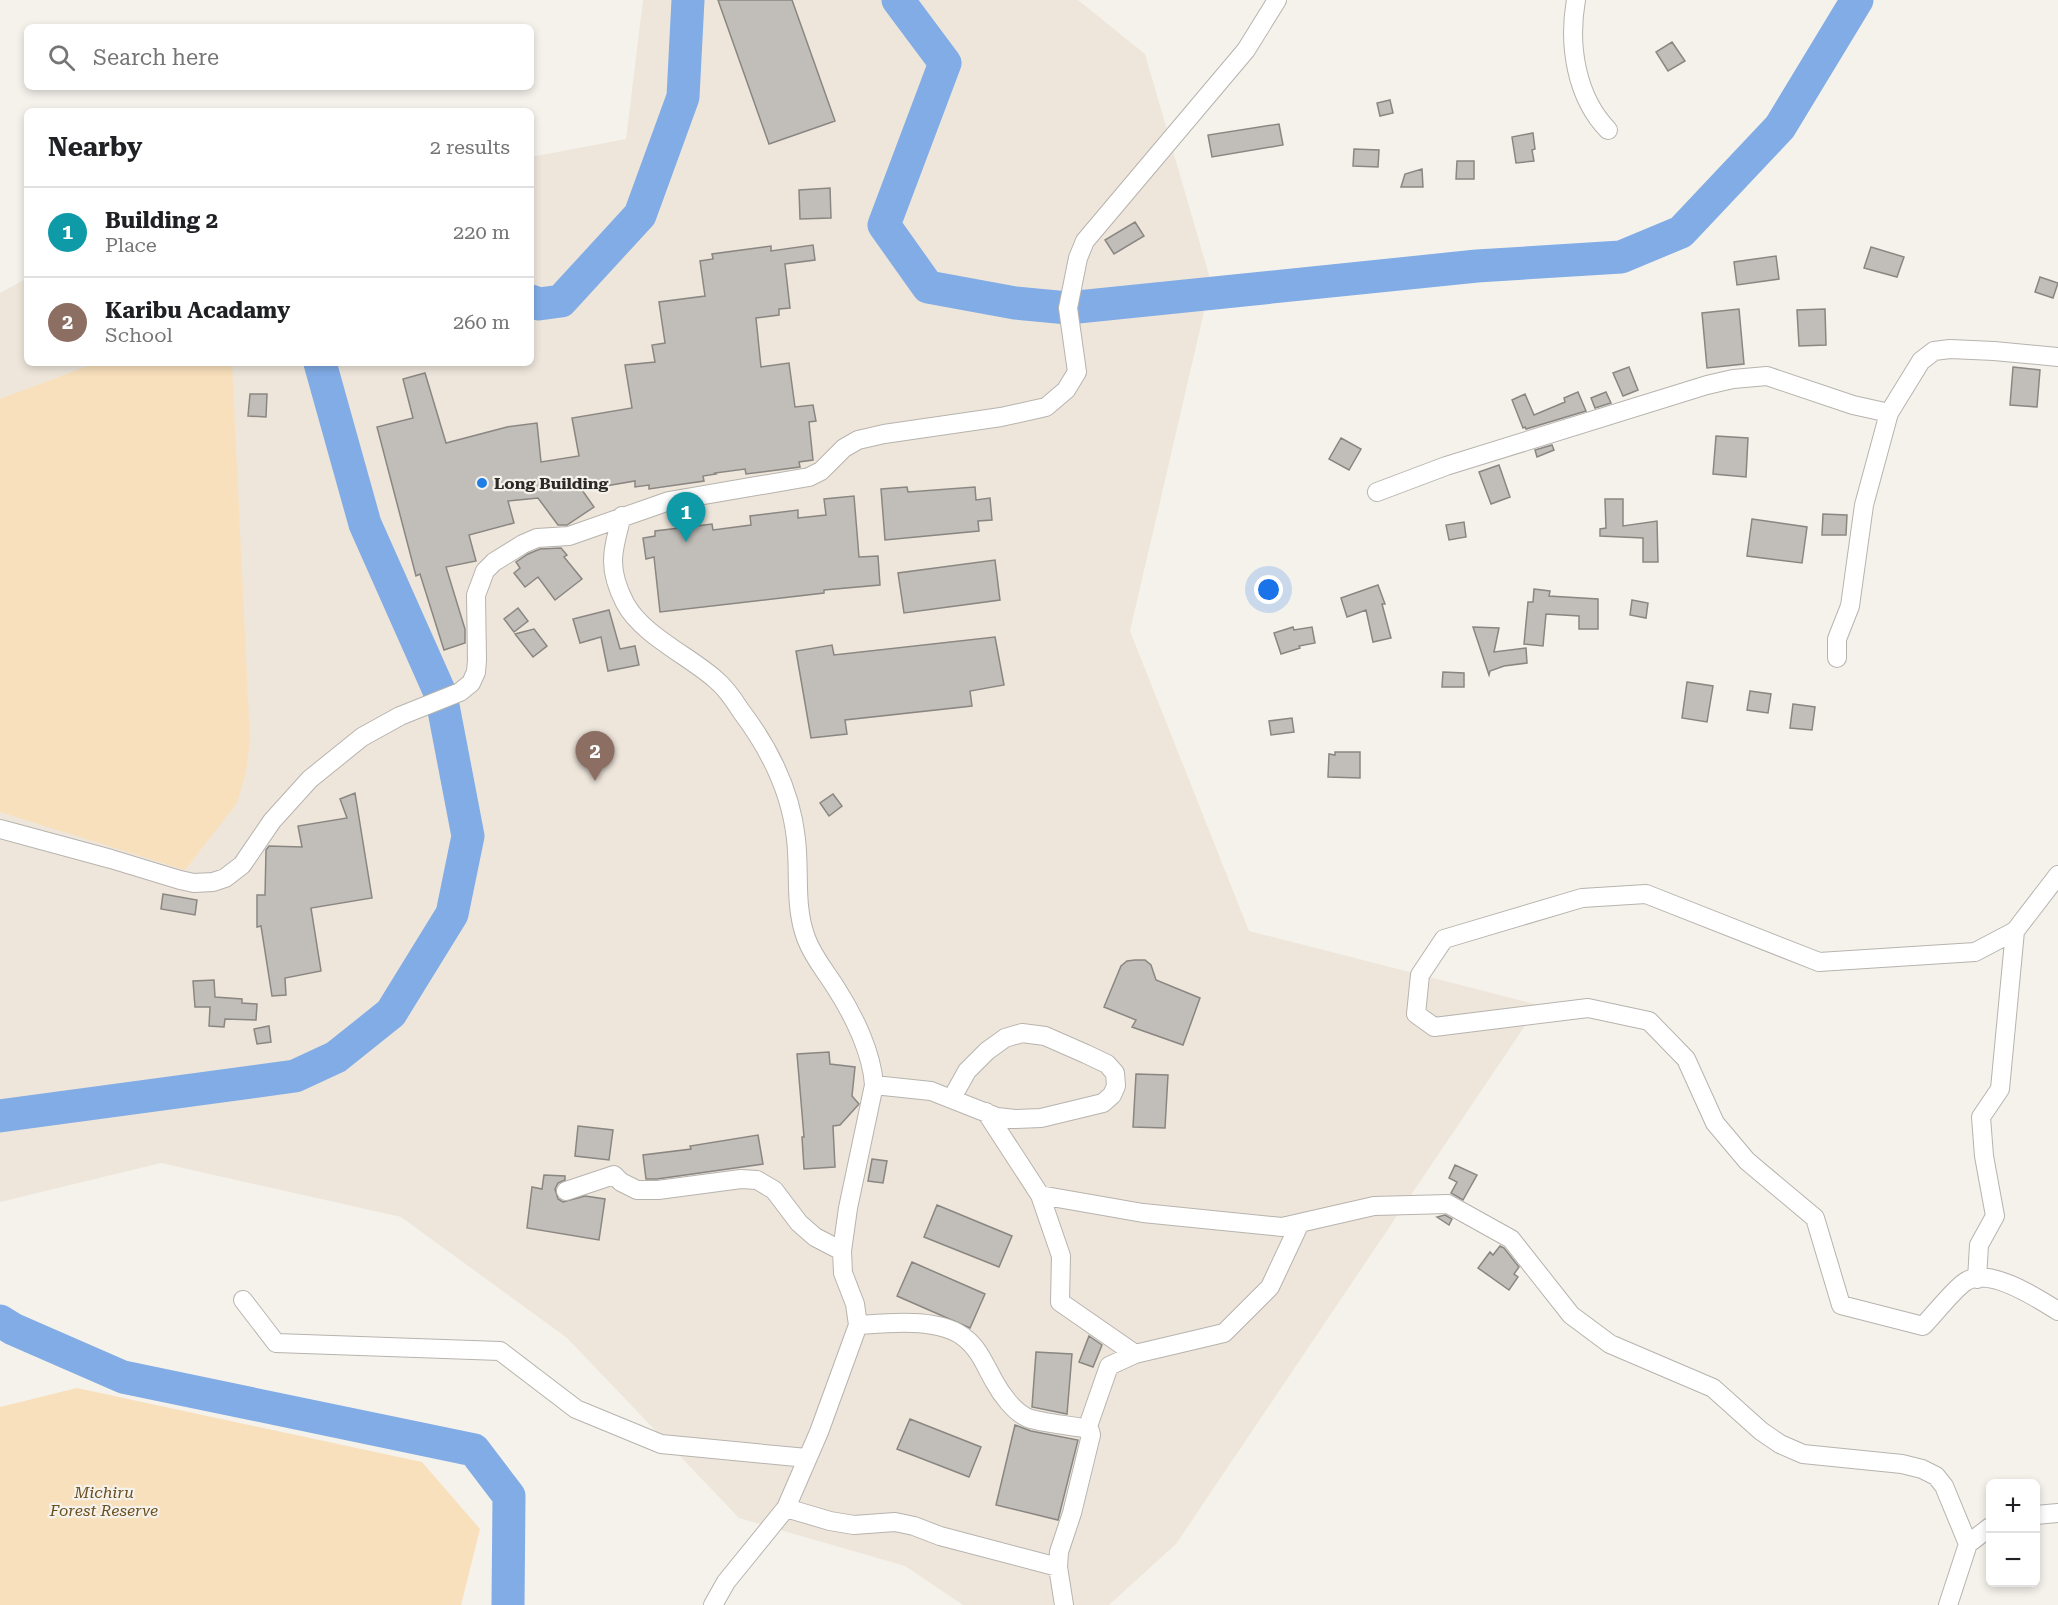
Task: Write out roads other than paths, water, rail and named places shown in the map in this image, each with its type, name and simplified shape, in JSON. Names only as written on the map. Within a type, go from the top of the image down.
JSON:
[{"type":"street","points":[[0,829],[111,858],[180,880],[203,882],[225,879],[242,865],[272,821],[310,778],[362,737],[400,716],[460,692],[471,683],[476,672],[477,660],[476,595],[485,571],[494,562],[523,544],[537,538],[569,536],[669,501],[809,477],[821,471],[844,448],[858,440],[893,432],[1001,417],[1046,407],[1066,390],[1077,372],[1068,308],[1078,258],[1085,241],[1246,51],[1277,0]]},
{"type":"street","points":[[1576,0],[1574,45],[1578,80],[1598,121],[1608,130]]},
{"type":"street","points":[[1838,658],[1837,639],[1850,606],[1864,505],[1889,413],[1921,361],[1934,351],[1950,350],[1994,351],[2058,357]]},
{"type":"street","points":[[1377,492],[1446,466],[1732,378],[1767,376],[1852,405],[1889,413]]},
{"type":"street","points":[[622,516],[614,546],[612,566],[616,583],[627,606],[639,622],[716,680],[741,710],[764,745],[782,781],[796,839],[797,894],[806,939],[818,963],[838,990],[858,1029],[873,1070],[874,1085],[848,1208],[842,1251],[843,1274],[855,1304],[858,1325],[786,1508],[726,1582],[713,1605]]},
{"type":"street","points":[[2058,875],[2015,931],[1975,952],[1819,962],[1646,894],[1582,898],[1444,939],[1420,975],[1416,1014],[1434,1028],[1588,1008],[1648,1021],[1686,1059],[1715,1123],[1747,1161],[1815,1218],[1840,1305],[1923,1326],[1965,1282],[1985,1278],[2025,1291],[2058,1311]]},
{"type":"street","points":[[1977,1279],[1979,1245],[1995,1216],[1984,1156],[1981,1117],[2000,1089],[2015,931]]},
{"type":"street","points":[[874,1085],[931,1091],[997,1117],[1041,1118],[1103,1103],[1112,1095],[1116,1086],[1115,1073],[1107,1064],[1045,1036],[1022,1033],[1005,1038],[987,1051],[967,1071],[952,1098]]},
{"type":"street","points":[[986,1112],[1040,1195],[1061,1256],[1060,1302],[1135,1353]]},
{"type":"street","points":[[566,1191],[614,1175],[621,1182],[637,1190],[741,1179],[757,1180],[774,1190],[799,1223],[815,1237],[842,1251]]},
{"type":"street","points":[[1040,1195],[1143,1213],[1282,1227],[1374,1206],[1448,1204],[1511,1239],[1571,1315],[1610,1344],[1713,1388],[1761,1431],[1780,1444],[1803,1454],[1902,1464],[1922,1469],[1936,1476],[1944,1486],[1968,1544]]},
{"type":"street","points":[[1064,1605],[1058,1568],[1059,1552],[1072,1513],[1091,1435],[1088,1429],[1109,1366],[1135,1353],[1224,1333],[1270,1287],[1300,1223]]},
{"type":"street","points":[[243,1300],[276,1343],[500,1351],[576,1409],[661,1444],[807,1458]]},
{"type":"street","points":[[858,1325],[900,1322],[954,1330],[967,1339],[997,1387],[1017,1410],[1029,1418],[1088,1429]]},
{"type":"street","points":[[786,1508],[830,1521],[854,1525],[895,1522],[914,1526],[940,1536],[1058,1568]]},
{"type":"street","points":[[2040,1515],[2058,1513]]},
{"type":"street","points":[[1948,1605],[1968,1544],[1986,1530]]},
{"type":"waterway","points":[[534,302],[539,304],[561,301],[640,215],[683,97],[688,0]]},
{"type":"waterway","points":[[898,0],[945,63],[884,225],[928,287],[1015,303],[1068,308],[1477,266],[1621,257],[1681,232],[1780,127],[1857,0]]},
{"type":"waterway","points":[[0,1116],[295,1076],[336,1057],[391,1013],[452,914],[468,836],[441,695],[365,524],[321,366]]},
{"type":"waterway","points":[[0,1321],[13,1329],[123,1377],[474,1450],[509,1496],[508,1605]]},
{"type":"place","name":"Long Building","points":[[482,483]]},
{"type":"place","name":"Building 2","points":[[686,542]]},
{"type":"place","name":"Karibu Acadamy","points":[[595,781]]},
{"type":"park label","name":"Michiru Forest Reserve","points":[[104,1501]]}]
